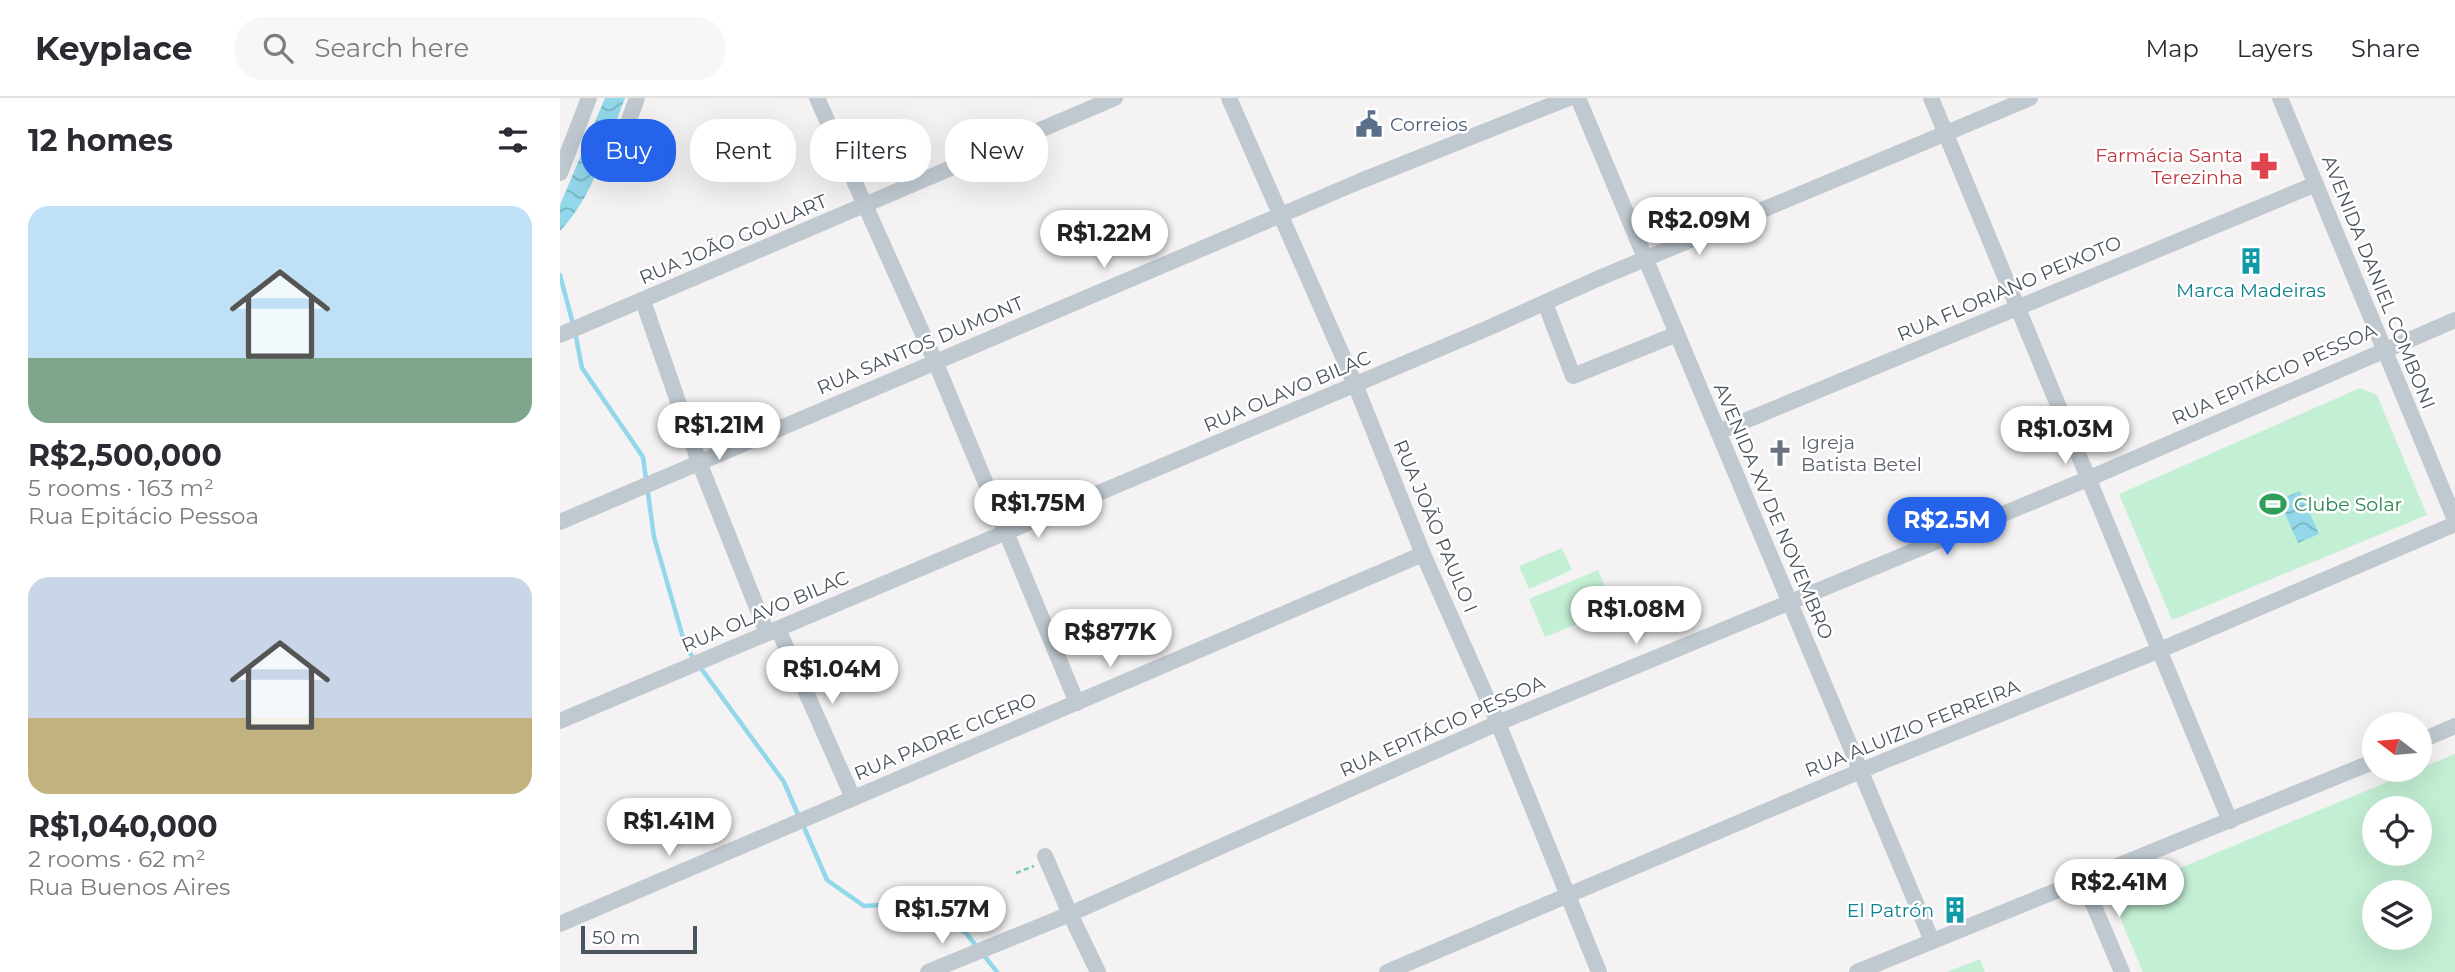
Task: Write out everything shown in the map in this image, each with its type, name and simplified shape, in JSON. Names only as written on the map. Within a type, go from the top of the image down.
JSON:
[{"type":"street","points":[[560,173],[589,98]]},
{"type":"street","points":[[629,119],[637,98]]},
{"type":"street","points":[[817,98],[863,206],[935,361],[1077,703]]},
{"type":"street","name":"RUA JOÃO GOULART","points":[[562,334],[1115,98]]},
{"type":"street","name":"RUA JOÃO PAULO I","points":[[1229,98],[1355,384],[1423,554],[1498,723],[1599,972]]},
{"type":"street","name":"RUA SANTOS DUMONT","points":[[560,522],[1363,180],[1569,98]]},
{"type":"street","name":"AVENIDA XV DE NOVEMBRO","points":[[1578,98],[1932,941]]},
{"type":"street","points":[[1931,98],[2230,821]]},
{"type":"street","name":"RUA OLAVO BILAC","points":[[560,721],[2030,98]]},
{"type":"street","name":"AVENIDA DANIEL COMBONI","points":[[2280,98],[2455,522]]},
{"type":"street","name":"RUA FLORIANO PEIXOTO","points":[[1718,432],[2316,184]]},
{"type":"street","points":[[643,301],[699,462],[773,631],[853,798]]},
{"type":"street","points":[[1545,303],[1573,376],[1677,334]]},
{"type":"street","name":"RUA EPITÁCIO PESSOA","points":[[928,972],[1070,914],[1498,723],[2090,478],[2455,320]]},
{"type":"street","name":"RUA ALUIZIO FERREIRA","points":[[1387,972],[1861,771],[2160,650],[2455,522]]},
{"type":"street","name":"RUA PADRE CICERO","points":[[560,924],[1423,554]]},
{"type":"street","points":[[2432,736],[2455,726]]},
{"type":"street","points":[[1857,972],[2362,766]]},
{"type":"street","points":[[1045,856],[1098,972]]},
{"type":"street","points":[[2083,880],[2122,972]]},
{"type":"green space","name":"Clube Solar","points":[[2360,388],[2377,395],[2427,515],[2172,620],[2119,494]]},
{"type":"green space","points":[[1562,548],[1572,570],[1529,589],[1519,566]]},
{"type":"green space","points":[[1598,570],[1614,609],[1545,637],[1529,599]]},
{"type":"green space","points":[[2455,754],[2455,972],[2143,972],[2113,901],[2114,889],[2119,886],[2122,892],[2387,782],[2432,782],[2432,764]]},
{"type":"green space","points":[[1980,959],[1985,972],[1947,972]]},
{"type":"water","points":[[605,98],[625,98],[617,119],[596,119]]},
{"type":"water","points":[[581,155],[581,182],[592,182],[582,202],[560,231],[560,205]]},
{"type":"water","points":[[2300,491],[2319,534],[2298,543],[2279,500]]},
{"type":"waterway","points":[[560,275],[573,324]]},
{"type":"waterway","points":[[575,332],[582,368],[643,457],[654,537],[686,648],[695,660]]},
{"type":"waterway","points":[[700,667],[784,782],[799,817]]},
{"type":"waterway","points":[[803,825],[827,880],[864,906],[913,903],[966,933],[977,947]]},
{"type":"waterway","points":[[982,953],[997,972]]},
{"type":"place","name":"Correios","points":[[1369,124]]},
{"type":"place","name":"Farmácia Santa Terezinha","points":[[2264,166]]},
{"type":"place","name":"Marca Madeiras","points":[[2251,261]]},
{"type":"place","name":"Igreja Batista Betel","points":[[1780,453]]},
{"type":"place","name":"Clube Solar","points":[[2273,504]]},
{"type":"place","name":"El Patrón","points":[[1955,910]]}]
